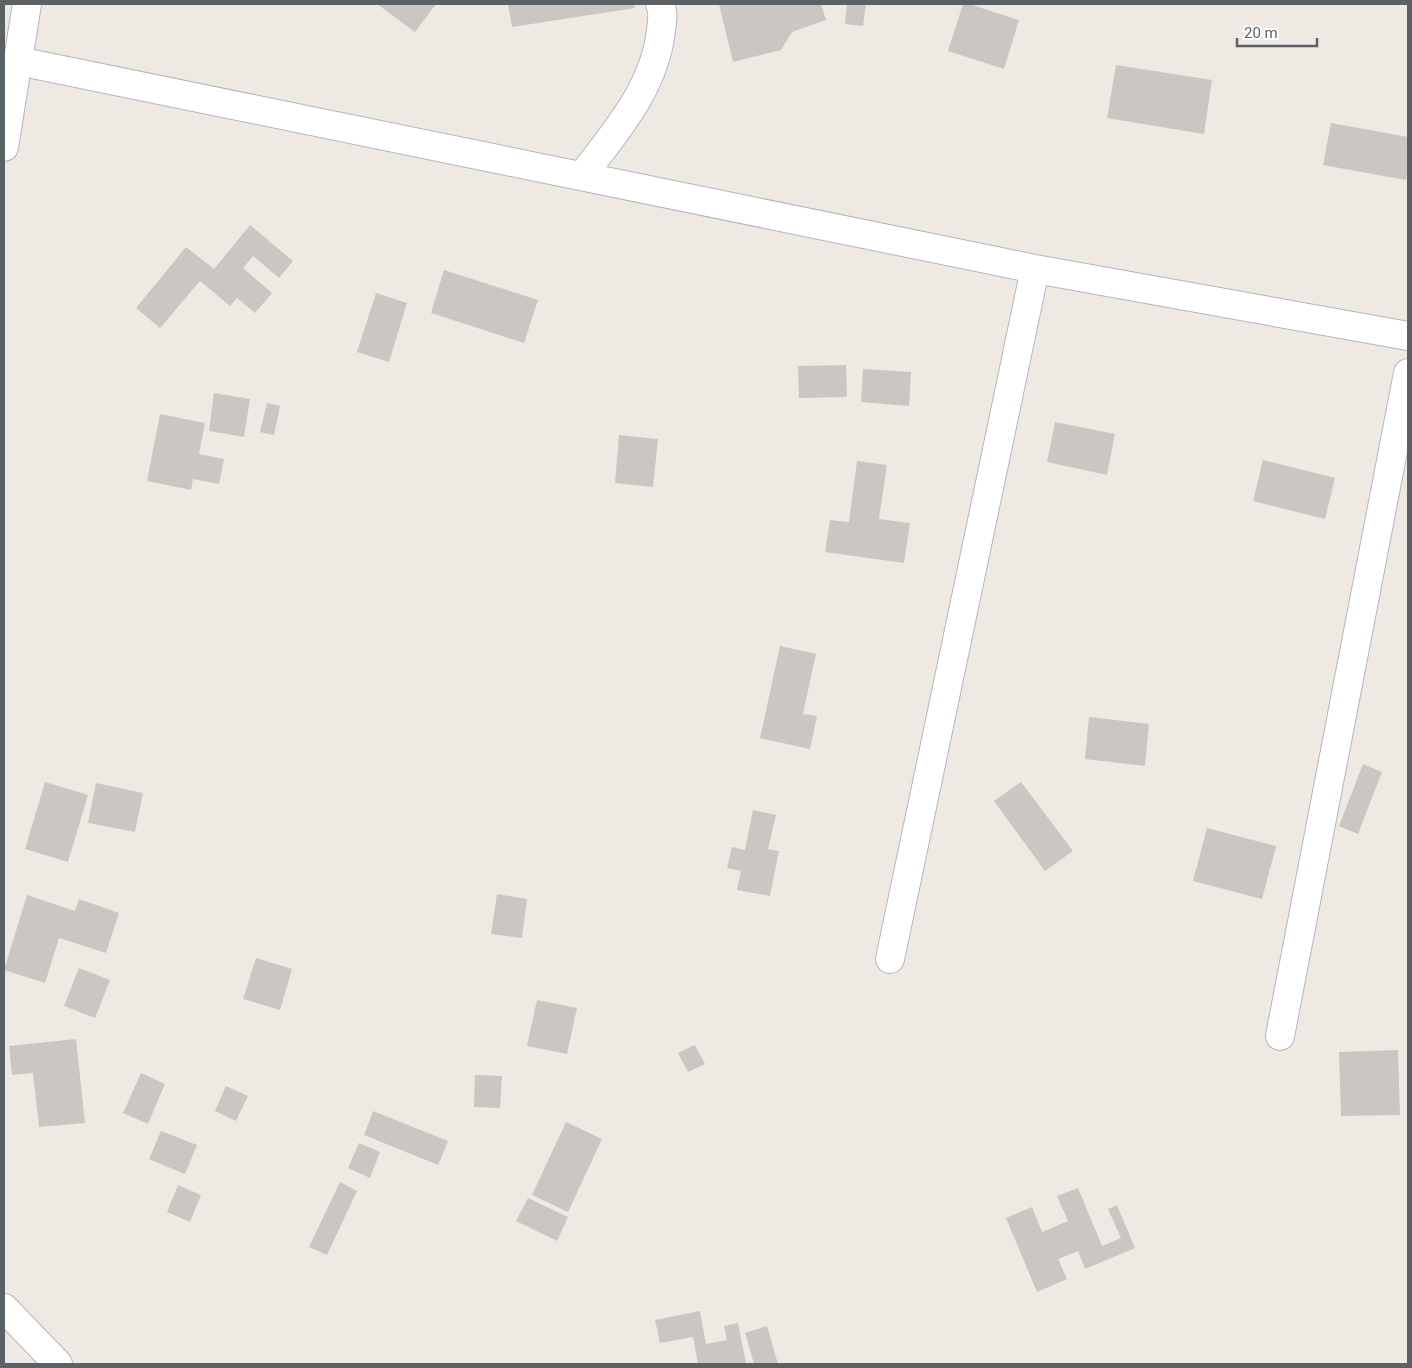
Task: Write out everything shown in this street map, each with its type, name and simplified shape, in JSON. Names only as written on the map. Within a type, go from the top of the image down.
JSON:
[{"type":"street","points":[[4,147],[27,4]]},
{"type":"street","points":[[582,176],[629,112],[647,81],[660,41],[663,10],[660,4]]},
{"type":"street","points":[[18,61],[1036,269],[1408,336]]},
{"type":"street","points":[[890,959],[1036,269]]},
{"type":"street","points":[[1280,1036],[1408,373]]},
{"type":"street","points":[[4,1308],[58,1364]]},
{"type":"building","points":[[377,4],[436,4],[415,32]]},
{"type":"building","points":[[508,4],[634,4],[635,8],[512,27]]},
{"type":"building","points":[[719,4],[821,4],[826,20],[792,32],[781,50],[733,62]]},
{"type":"building","points":[[847,4],[866,4],[863,26],[845,24]]},
{"type":"building","points":[[963,4],[969,4],[1019,20],[1004,69],[948,51]]},
{"type":"building","points":[[1116,65],[1212,80],[1204,134],[1107,118]]},
{"type":"building","points":[[1331,123],[1408,137],[1406,180],[1323,165]]},
{"type":"building","points":[[250,225],[293,261],[279,278],[253,256],[243,268],[272,293],[255,313],[237,298],[230,306],[200,281],[160,328],[136,308],[186,247],[214,269]]},
{"type":"building","points":[[444,270],[538,300],[524,343],[431,313]]},
{"type":"building","points":[[376,293],[407,303],[389,362],[357,352]]},
{"type":"building","points":[[846,365],[847,397],[799,398],[798,366]]},
{"type":"building","points":[[863,369],[911,372],[909,406],[861,402]]},
{"type":"building","points":[[214,393],[250,399],[244,437],[209,431]]},
{"type":"building","points":[[267,403],[280,406],[274,435],[260,432]]},
{"type":"building","points":[[160,414],[205,423],[199,454],[224,459],[219,484],[193,479],[191,490],[147,481]]},
{"type":"building","points":[[1055,422],[1115,434],[1107,475],[1047,462]]},
{"type":"building","points":[[619,435],[658,439],[653,487],[615,483]]},
{"type":"building","points":[[1263,460],[1335,478],[1325,519],[1253,501]]},
{"type":"building","points":[[857,461],[887,465],[879,519],[910,523],[904,563],[825,552],[830,520],[849,522]]},
{"type":"building","points":[[780,646],[816,654],[803,714],[817,716],[810,749],[760,738]]},
{"type":"building","points":[[1089,717],[1149,724],[1145,766],[1085,759]]},
{"type":"building","points":[[1363,764],[1382,772],[1358,834],[1339,826]]},
{"type":"building","points":[[45,782],[88,795],[68,862],[25,849]]},
{"type":"building","points":[[1021,782],[1073,851],[1045,871],[994,801]]},
{"type":"building","points":[[96,783],[143,793],[135,832],[88,823]]},
{"type":"building","points":[[753,810],[776,815],[768,849],[779,851],[770,896],[737,890],[741,871],[727,868],[732,847],[745,850]]},
{"type":"building","points":[[1207,828],[1276,846],[1262,899],[1193,881]]},
{"type":"building","points":[[497,894],[527,899],[522,938],[491,934]]},
{"type":"building","points":[[27,895],[75,911],[79,899],[119,913],[106,953],[59,938],[45,983],[4,970]]},
{"type":"building","points":[[256,958],[292,969],[280,1010],[243,999]]},
{"type":"building","points":[[79,968],[110,980],[95,1018],[64,1006]]},
{"type":"building","points":[[537,1000],[577,1008],[567,1054],[527,1046]]},
{"type":"building","points":[[76,1039],[85,1123],[39,1127],[33,1073],[12,1075],[9,1046]]},
{"type":"building","points":[[695,1045],[705,1064],[688,1072],[678,1053]]},
{"type":"building","points":[[1398,1050],[1400,1115],[1341,1116],[1339,1052]]},
{"type":"building","points":[[141,1073],[165,1084],[148,1124],[123,1113]]},
{"type":"building","points":[[475,1075],[502,1076],[500,1108],[474,1107]]},
{"type":"building","points":[[226,1086],[248,1096],[236,1121],[215,1111]]},
{"type":"building","points":[[373,1111],[448,1141],[438,1165],[364,1135]]},
{"type":"building","points":[[566,1122],[602,1139],[568,1212],[532,1195]]},
{"type":"building","points":[[161,1131],[197,1145],[185,1174],[149,1159]]},
{"type":"building","points":[[359,1143],[380,1152],[370,1178],[348,1168]]},
{"type":"building","points":[[340,1182],[357,1191],[327,1255],[309,1247]]},
{"type":"building","points":[[178,1185],[201,1195],[190,1222],[167,1212]]},
{"type":"building","points":[[1078,1188],[1102,1246],[1121,1238],[1108,1209],[1117,1205],[1135,1248],[1085,1269],[1078,1251],[1058,1259],[1067,1279],[1037,1292],[1006,1218],[1032,1207],[1042,1232],[1068,1221],[1057,1196]]},
{"type":"building","points":[[528,1198],[568,1217],[557,1241],[516,1221]]},
{"type":"building","points":[[700,1311],[706,1344],[727,1340],[724,1326],[738,1323],[746,1363],[698,1364],[693,1337],[660,1343],[655,1320]]},
{"type":"building","points":[[767,1326],[778,1364],[754,1364],[745,1333]]}]
